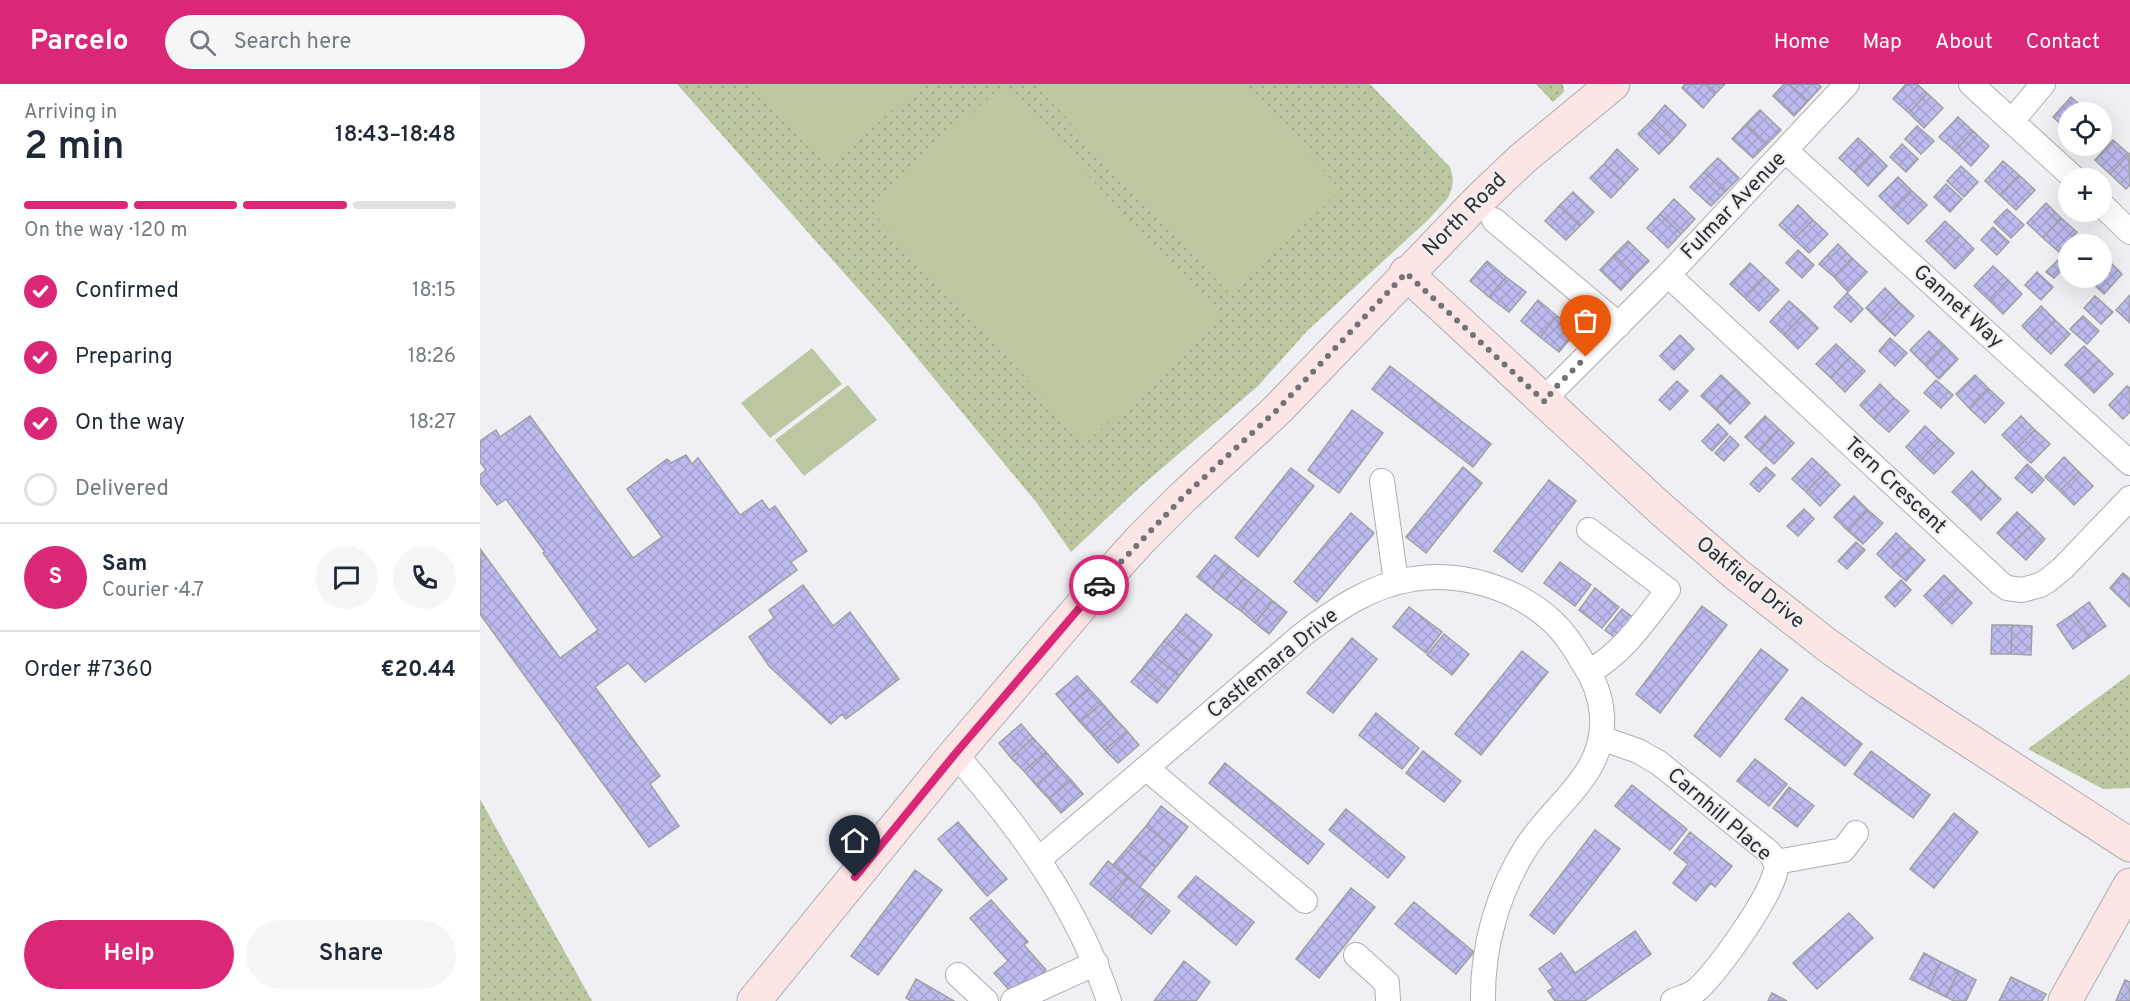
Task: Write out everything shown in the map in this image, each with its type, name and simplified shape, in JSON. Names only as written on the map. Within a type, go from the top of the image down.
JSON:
[{"type":"street","name":"North Road","points":[[754,1001],[955,754],[1141,539],[1277,410],[1406,273],[1478,201],[1522,159],[1613,84]]},
{"type":"street","name":"Fulmar Avenue","points":[[1545,402],[1553,390],[1668,275],[1847,84]]},
{"type":"street","points":[[1971,84],[2062,168]]},
{"type":"street","points":[[2012,120],[2043,84]]},
{"type":"street","name":"Gannet Way","points":[[1786,151],[2130,463]]},
{"type":"street","points":[[2112,215],[2130,232]]},
{"type":"street","points":[[1494,220],[1618,324]]},
{"type":"street","name":"Oakfield Drive","points":[[1406,273],[1661,509],[1727,567],[1827,645],[2130,845]]},
{"type":"street","name":"Tern Crescent","points":[[1668,275],[2007,588],[2030,589],[2047,581],[2063,568],[2130,498]]},
{"type":"street","points":[[1382,481],[1396,582]]},
{"type":"street","points":[[1589,530],[1668,590],[1622,648],[1610,659],[1589,672]]},
{"type":"street","name":"Castlemara Drive","points":[[1038,860],[1314,626],[1364,595],[1396,582],[1426,577],[1452,578],[1480,583],[1512,595],[1539,610],[1552,621],[1572,645],[1589,672],[1600,704],[1602,725],[1601,738],[1586,775],[1569,798],[1532,838],[1507,882],[1488,948],[1483,1001]]},
{"type":"street","name":"Carnhill Place","points":[[1601,738],[1638,751],[1659,763],[1769,852],[1776,862],[1775,871],[1762,900],[1734,944],[1699,988],[1688,996],[1673,1001]]},
{"type":"street","points":[[955,754],[1004,813],[1066,904],[1087,942],[1109,1001]]},
{"type":"street","points":[[1146,768],[1305,901]]},
{"type":"street","points":[[1776,862],[1844,850],[1856,833]]},
{"type":"street","points":[[2065,1001],[2130,885]]},
{"type":"street","points":[[1356,955],[1387,982],[1388,1001]]},
{"type":"street","points":[[1013,1001],[1096,963]]},
{"type":"street","points":[[958,975],[986,1001]]},
{"type":"green space","points":[[677,84],[1370,84],[1450,167],[1453,178],[1452,188],[1448,198],[1428,220],[1307,331],[1258,386],[1140,487],[1071,552],[1036,502],[890,325]]},
{"type":"green space","points":[[755,84],[921,84],[830,166]]},
{"type":"green space","points":[[1004,84],[1220,319],[1086,443],[869,208]]},
{"type":"green space","points":[[1048,84],[1242,84],[1341,190],[1230,294],[1041,91]]},
{"type":"green space","points":[[1536,84],[1563,84],[1564,92],[1553,102]]},
{"type":"green space","points":[[812,348],[842,384],[770,438],[741,403]]},
{"type":"green space","points":[[848,385],[877,420],[804,476],[775,440]]},
{"type":"green space","points":[[2130,674],[2130,788],[2103,789],[2028,749]]},
{"type":"green space","points":[[480,799],[592,1001],[480,1001]]},
{"type":"building","points":[[1685,84],[1707,84],[1716,93],[1703,108],[1682,88]]},
{"type":"building","points":[[1707,84],[1725,84],[1716,93]]},
{"type":"building","points":[[1784,84],[1789,84],[1808,101],[1794,116],[1773,96]]},
{"type":"building","points":[[1789,84],[1818,84],[1821,87],[1808,101]]},
{"type":"building","points":[[1906,84],[1917,84],[1927,93],[1909,113],[1893,99]]},
{"type":"building","points":[[1927,93],[1943,108],[1924,128],[1909,113]]},
{"type":"building","points":[[2071,97],[2077,102],[2066,102]]},
{"type":"building","points":[[1665,105],[1686,125],[1673,140],[1652,120]]},
{"type":"building","points":[[1760,110],[1781,130],[1767,144],[1746,124]]},
{"type":"building","points":[[2058,111],[2058,122],[2053,117]]},
{"type":"building","points":[[1958,117],[1973,131],[1955,151],[1939,137]]},
{"type":"building","points":[[1652,120],[1673,140],[1659,154],[1638,134]]},
{"type":"building","points":[[1746,124],[1767,144],[1753,158],[1732,139]]},
{"type":"building","points":[[1917,126],[1934,141],[1921,154],[1905,139]]},
{"type":"building","points":[[1973,131],[1989,146],[1971,166],[1955,151]]},
{"type":"building","points":[[1858,138],[1873,152],[1854,172],[1839,158]]},
{"type":"building","points":[[2112,141],[2129,154],[2112,172],[2112,168],[2104,168],[2095,160],[2099,156],[2112,156]]},
{"type":"building","points":[[1902,144],[1918,159],[1906,172],[1890,157]]},
{"type":"building","points":[[1617,149],[1638,169],[1625,183],[1604,164]]},
{"type":"building","points":[[1873,152],[1887,166],[1868,186],[1854,172]]},
{"type":"building","points":[[2129,154],[2130,185],[2126,189],[2112,176],[2112,172]]},
{"type":"building","points":[[1718,158],[1739,178],[1725,192],[1704,172]]},
{"type":"building","points":[[2003,161],[2019,175],[2000,195],[1985,181]]},
{"type":"building","points":[[1604,164],[1625,183],[1611,198],[1590,178]]},
{"type":"building","points":[[1961,166],[1978,182],[1964,197],[1947,181]]},
{"type":"building","points":[[1704,172],[1725,192],[1711,206],[1690,187]]},
{"type":"building","points":[[2019,175],[2035,190],[2016,210],[2000,195]]},
{"type":"building","points":[[1898,177],[1912,191],[1893,210],[1879,196]]},
{"type":"building","points":[[1946,184],[1962,199],[1950,212],[1934,197]]},
{"type":"building","points":[[1912,191],[1927,205],[1908,224],[1893,210]]},
{"type":"building","points":[[1573,192],[1594,212],[1580,226],[1559,206]]},
{"type":"building","points":[[1674,199],[1695,219],[1681,234],[1660,214]]},
{"type":"building","points":[[2046,203],[2058,215],[2058,221],[2043,238],[2027,223]]},
{"type":"building","points":[[1798,205],[1813,220],[1794,239],[1779,225]]},
{"type":"building","points":[[1559,206],[1580,226],[1566,240],[1545,221]]},
{"type":"building","points":[[2007,209],[2024,225],[2011,238],[1994,222]]},
{"type":"building","points":[[1660,214],[1681,234],[1668,248],[1647,228]]},
{"type":"building","points":[[1813,220],[1828,234],[1809,253],[1794,239]]},
{"type":"building","points":[[1945,221],[1960,235],[1941,255],[1926,241]]},
{"type":"building","points":[[2058,221],[2066,222],[2077,232],[2075,234],[2058,234],[2058,251],[2043,238]]},
{"type":"building","points":[[1993,227],[2009,242],[1997,255],[1981,240]]},
{"type":"building","points":[[1960,235],[1974,249],[1955,269],[1941,255]]},
{"type":"building","points":[[1628,241],[1649,261],[1635,275],[1614,255]]},
{"type":"building","points":[[1838,244],[1852,258],[1834,277],[1819,264]]},
{"type":"building","points":[[1798,250],[1814,265],[1802,278],[1786,263]]},
{"type":"building","points":[[1614,255],[1635,275],[1621,290],[1600,270]]},
{"type":"building","points":[[1852,258],[1867,272],[1848,292],[1834,277]]},
{"type":"building","points":[[2058,260],[2058,274],[2054,278],[2046,272]]},
{"type":"building","points":[[1487,261],[1506,277],[1489,297],[1470,281]]},
{"type":"building","points":[[1750,263],[1765,277],[1745,298],[1730,284]]},
{"type":"building","points":[[2112,264],[2122,274],[2112,285]]},
{"type":"building","points":[[1993,266],[2008,280],[1989,300],[1974,286]]},
{"type":"building","points":[[2037,272],[2053,287],[2041,300],[2025,285]]},
{"type":"building","points":[[1506,277],[1526,292],[1509,312],[1489,297]]},
{"type":"building","points":[[1765,277],[1779,290],[1759,311],[1745,298]]},
{"type":"building","points":[[2008,280],[2022,294],[2003,314],[1989,300]]},
{"type":"building","points":[[1885,288],[1899,302],[1880,322],[1866,308]]},
{"type":"building","points":[[2098,288],[2109,288],[2104,294]]},
{"type":"building","points":[[1847,293],[1863,309],[1851,322],[1834,307]]},
{"type":"building","points":[[2130,295],[2130,323],[2116,310]]},
{"type":"building","points":[[2095,296],[2113,312],[2101,324],[2084,308]]},
{"type":"building","points":[[1538,300],[1557,316],[1540,337],[1521,321]]},
{"type":"building","points":[[1789,301],[1804,314],[1784,335],[1770,322]]},
{"type":"building","points":[[1899,302],[1914,316],[1895,336],[1880,322]]},
{"type":"building","points":[[2041,306],[2055,320],[2036,340],[2022,326]]},
{"type":"building","points":[[1804,314],[1818,328],[1798,349],[1784,335]]},
{"type":"building","points":[[1557,316],[1576,332],[1559,352],[1540,337]]},
{"type":"building","points":[[2083,316],[2099,331],[2087,344],[2070,329]]},
{"type":"building","points":[[2055,320],[2070,334],[2051,354],[2036,340]]},
{"type":"building","points":[[1929,331],[1944,345],[1925,365],[1910,350]]},
{"type":"building","points":[[1680,335],[1694,349],[1674,370],[1660,356]]},
{"type":"building","points":[[1890,338],[1907,353],[1895,366],[1879,351]]},
{"type":"building","points":[[1836,344],[1850,357],[1831,378],[1816,364]]},
{"type":"building","points":[[1944,345],[1958,359],[1939,379],[1925,365]]},
{"type":"building","points":[[2084,346],[2099,360],[2080,379],[2065,365]]},
{"type":"building","points":[[1850,357],[1865,371],[1845,392],[1831,378]]},
{"type":"building","points":[[2099,360],[2113,374],[2094,393],[2080,379]]},
{"type":"building","points":[[1390,366],[1491,444],[1473,467],[1372,389]]},
{"type":"building","points":[[1721,375],[1736,389],[1716,410],[1701,396]]},
{"type":"building","points":[[1975,375],[1989,389],[1970,409],[1956,394]]},
{"type":"building","points":[[1936,380],[1953,395],[1941,408],[1924,393]]},
{"type":"building","points":[[1677,381],[1688,391],[1670,410],[1659,400]]},
{"type":"building","points":[[1880,384],[1894,398],[1874,419],[1860,405]]},
{"type":"building","points":[[2127,386],[2130,388],[2130,412],[2123,419],[2109,405]]},
{"type":"building","points":[[1736,389],[1750,403],[1730,424],[1716,410]]},
{"type":"building","points":[[1989,389],[2004,403],[1985,423],[1970,409]]},
{"type":"building","points":[[1894,398],[1909,411],[1889,432],[1874,419]]},
{"type":"building","points":[[1352,410],[1383,433],[1339,493],[1308,470]]},
{"type":"building","points":[[530,416],[633,558],[662,537],[627,489],[667,459],[671,463],[686,455],[692,464],[698,458],[740,515],[762,500],[769,510],[775,506],[807,551],[791,562],[797,570],[645,682],[628,663],[595,687],[660,776],[650,784],[679,826],[649,847],[480,614],[481,550],[560,658],[598,630],[506,499],[497,505],[480,483],[480,475],[486,470],[480,462],[480,441],[496,430],[500,437]]},
{"type":"building","points":[[1765,416],[1779,429],[1760,451],[1745,437]]},
{"type":"building","points":[[2021,416],[2035,430],[2016,449],[2002,435]]},
{"type":"building","points":[[1718,424],[1728,434],[1712,451],[1702,441]]},
{"type":"building","points":[[1925,426],[1940,440],[1920,461],[1906,447]]},
{"type":"building","points":[[1779,429],[1794,443],[1774,464],[1760,451]]},
{"type":"building","points":[[2035,430],[2050,444],[2031,463],[2016,449]]},
{"type":"building","points":[[1730,436],[1739,445],[1724,461],[1715,453]]},
{"type":"building","points":[[1940,440],[1954,453],[1934,474],[1920,461]]},
{"type":"building","points":[[2064,457],[2079,472],[2060,491],[2045,477]]},
{"type":"building","points":[[1812,458],[1826,471],[1806,492],[1792,479]]},
{"type":"building","points":[[2027,464],[2044,480],[2032,493],[2015,478]]},
{"type":"building","points":[[1463,467],[1482,483],[1426,553],[1406,537]]},
{"type":"building","points":[[1766,467],[1775,475],[1759,492],[1750,484]]},
{"type":"building","points":[[1291,468],[1314,486],[1258,557],[1235,538]]},
{"type":"building","points":[[1826,471],[1840,485],[1820,506],[1806,492]]},
{"type":"building","points":[[1972,471],[1986,485],[1967,506],[1952,492]]},
{"type":"building","points":[[2079,472],[2093,486],[2074,505],[2060,491]]},
{"type":"building","points":[[1549,480],[1576,501],[1522,572],[1494,551]]},
{"type":"building","points":[[1986,485],[2001,499],[1981,520],[1967,506]]},
{"type":"building","points":[[1854,496],[1868,510],[1848,531],[1834,517]]},
{"type":"building","points":[[1804,509],[1814,519],[1798,536],[1787,526]]},
{"type":"building","points":[[1868,510],[1883,523],[1863,544],[1848,531]]},
{"type":"building","points":[[2017,512],[2031,525],[2011,546],[1997,533]]},
{"type":"building","points":[[1351,513],[1374,533],[1317,602],[1294,582]]},
{"type":"building","points":[[2031,525],[2045,539],[2026,560],[2011,546]]},
{"type":"building","points":[[1896,533],[1911,547],[1891,568],[1877,554]]},
{"type":"building","points":[[1856,542],[1865,550],[1847,569],[1838,561]]},
{"type":"building","points":[[1911,547],[1925,560],[1906,581],[1891,568]]},
{"type":"building","points":[[1215,555],[1229,566],[1212,589],[1197,577]]},
{"type":"building","points":[[1560,562],[1591,585],[1575,606],[1544,583]]},
{"type":"building","points":[[1229,566],[1244,578],[1226,600],[1212,589]]},
{"type":"building","points":[[2123,573],[2130,579],[2130,607],[2110,588]]},
{"type":"building","points":[[1944,575],[1958,589],[1938,610],[1924,596]]},
{"type":"building","points":[[1244,578],[1258,589],[1241,611],[1226,600]]},
{"type":"building","points":[[1901,580],[1911,590],[1895,607],[1885,597]]},
{"type":"building","points":[[803,585],[833,626],[850,612],[899,679],[846,719],[842,714],[831,724],[769,666],[749,637],[774,618],[769,610]]},
{"type":"building","points":[[1595,588],[1619,607],[1602,628],[1579,610]]},
{"type":"building","points":[[1258,589],[1273,601],[1255,623],[1241,611]]},
{"type":"building","points":[[1958,589],[1972,603],[1952,624],[1938,610]]},
{"type":"building","points":[[1273,601],[1287,612],[1269,634],[1255,623]]},
{"type":"building","points":[[2089,602],[2106,626],[2090,637],[2073,614]]},
{"type":"building","points":[[1702,606],[1727,625],[1660,713],[1636,694]]},
{"type":"building","points":[[1409,607],[1442,632],[1426,653],[1393,627]]},
{"type":"building","points":[[1622,609],[1635,619],[1618,640],[1605,630]]},
{"type":"building","points":[[1186,614],[1212,635],[1201,649],[1175,628]]},
{"type":"building","points":[[2073,614],[2090,637],[2073,649],[2057,625]]},
{"type":"building","points":[[1992,625],[2012,625],[2011,654],[1991,654]]},
{"type":"building","points":[[2012,625],[2032,626],[2031,655],[2011,654]]},
{"type":"building","points":[[1175,628],[1201,649],[1190,662],[1164,641]]},
{"type":"building","points":[[1444,634],[1469,654],[1452,675],[1427,655]]},
{"type":"building","points":[[1352,638],[1377,659],[1333,713],[1307,693]]},
{"type":"building","points":[[1164,641],[1190,662],[1179,676],[1153,655]]},
{"type":"building","points":[[1761,649],[1788,670],[1720,757],[1694,736]]},
{"type":"building","points":[[1522,651],[1548,672],[1481,755],[1455,734]]},
{"type":"building","points":[[1153,655],[1179,676],[1168,690],[1142,669]]},
{"type":"building","points":[[1142,669],[1168,690],[1157,703],[1131,682]]},
{"type":"building","points":[[1077,676],[1089,689],[1068,708],[1056,694]]},
{"type":"building","points":[[1089,689],[1102,703],[1080,722],[1068,708]]},
{"type":"building","points":[[1802,697],[1862,744],[1845,766],[1785,719]]},
{"type":"building","points":[[1102,703],[1114,717],[1093,736],[1080,722]]},
{"type":"building","points":[[1376,713],[1419,748],[1402,769],[1359,735]]},
{"type":"building","points":[[1114,717],[1127,731],[1105,750],[1093,736]]},
{"type":"building","points":[[1021,724],[1033,738],[1011,758],[999,743]]},
{"type":"building","points":[[1127,731],[1139,745],[1118,763],[1105,750]]},
{"type":"building","points":[[1033,738],[1046,752],[1024,771],[1011,758]]},
{"type":"building","points":[[1423,751],[1461,781],[1444,802],[1406,773]]},
{"type":"building","points":[[1871,751],[1930,795],[1913,818],[1854,774]]},
{"type":"building","points":[[1046,752],[1058,766],[1036,785],[1024,771]]},
{"type":"building","points":[[1755,759],[1787,784],[1769,806],[1737,781]]},
{"type":"building","points":[[1225,763],[1324,844],[1308,864],[1209,783]]},
{"type":"building","points":[[1058,766],[1071,780],[1049,799],[1036,785]]},
{"type":"building","points":[[1071,780],[1083,794],[1061,813],[1049,799]]},
{"type":"building","points":[[1632,785],[1687,829],[1670,850],[1615,806]]},
{"type":"building","points":[[1789,787],[1814,806],[1797,827],[1773,808]]},
{"type":"building","points":[[1161,806],[1188,827],[1172,847],[1146,826]]},
{"type":"building","points":[[1346,809],[1405,857],[1388,878],[1329,830]]},
{"type":"building","points":[[1954,813],[1978,832],[1934,888],[1910,869]]},
{"type":"building","points":[[958,822],[1007,879],[987,896],[938,839]]},
{"type":"building","points":[[1146,826],[1172,847],[1156,867],[1129,846]]},
{"type":"building","points":[[1595,830],[1620,849],[1554,934],[1530,915]]},
{"type":"building","points":[[1690,832],[1732,866],[1715,887],[1711,883],[1696,901],[1673,883],[1688,864],[1674,853]]},
{"type":"building","points":[[1129,846],[1156,867],[1140,887],[1113,865]]},
{"type":"building","points":[[1108,861],[1128,878],[1110,900],[1090,884]]},
{"type":"building","points":[[915,870],[942,890],[878,975],[851,956]]},
{"type":"building","points":[[1196,876],[1254,922],[1236,945],[1178,897]]},
{"type":"building","points":[[1128,878],[1149,894],[1131,917],[1110,900]]},
{"type":"building","points":[[1351,888],[1375,907],[1319,978],[1296,959]]},
{"type":"building","points":[[1149,894],[1170,911],[1151,934],[1131,917]]},
{"type":"building","points":[[991,900],[1028,942],[1024,945],[1046,970],[1029,985],[1026,981],[1012,993],[994,973],[1008,961],[970,918]]},
{"type":"building","points":[[1414,902],[1474,952],[1456,974],[1395,924]]},
{"type":"building","points":[[1849,913],[1873,938],[1817,989],[1793,963]]},
{"type":"building","points":[[1635,931],[1651,954],[1585,1001],[1555,1001],[1548,991],[1553,988],[1539,969],[1561,953],[1575,973]]},
{"type":"building","points":[[1924,953],[1941,962],[1928,988],[1910,979]]},
{"type":"building","points":[[1184,961],[1210,982],[1196,1001],[1154,1001]]},
{"type":"building","points":[[1941,962],[1959,971],[1946,997],[1928,988]]},
{"type":"building","points":[[1959,971],[1976,980],[1966,1001],[1954,1001],[1946,997]]},
{"type":"building","points":[[2011,977],[2046,994],[2042,1001],[1999,1001]]},
{"type":"building","points":[[916,979],[954,1001],[911,1001],[906,998]]},
{"type":"building","points":[[2125,980],[2130,982],[2130,1001],[2116,1001]]},
{"type":"building","points":[[1772,993],[1787,1001],[1768,1001]]},
{"type":"way so far","points":[[1099,585],[1183,497],[1277,410],[1406,273],[1545,402],[1553,390],[1586,357]]},
{"type":"route","points":[[855,877],[955,754],[1099,585]]}]
